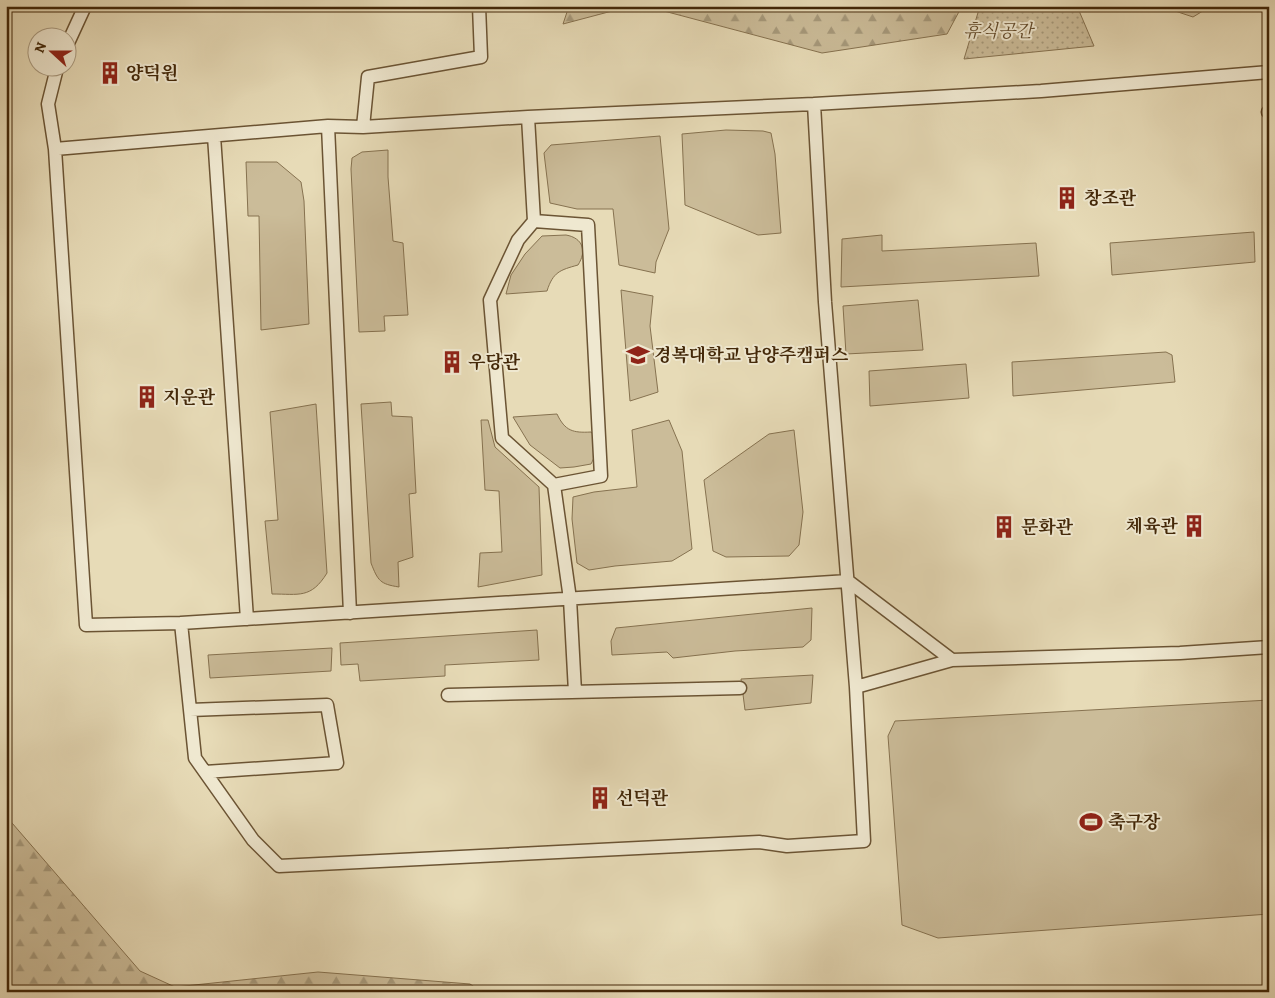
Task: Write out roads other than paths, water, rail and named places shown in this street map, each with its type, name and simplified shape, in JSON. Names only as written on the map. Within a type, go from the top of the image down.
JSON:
[{"type":"lane","points":[[75,28],[85,6]]},
{"type":"lane","points":[[362,127],[368,77],[481,56],[479,6]]},
{"type":"lane","points":[[55,149],[328,126],[362,127],[528,117],[814,104],[1088,88],[1269,72]]},
{"type":"lane","points":[[54,78],[48,104],[55,149],[86,626],[181,623],[848,582],[952,660]]},
{"type":"lane","points":[[181,623],[195,758],[253,840],[279,866],[750,843],[787,846],[864,841],[856,687],[825,302],[814,104]]},
{"type":"lane","points":[[528,117],[534,221],[518,240],[490,300],[502,438],[554,485],[570,599],[575,692]]},
{"type":"lane","points":[[328,126],[350,613]]},
{"type":"lane","points":[[214,136],[247,619]]},
{"type":"lane","points":[[534,221],[588,225],[601,476],[554,485]]},
{"type":"lane","points":[[856,687],[952,660],[1180,653],[1269,647]]},
{"type":"lane","points":[[448,695],[740,688]]},
{"type":"lane","points":[[190,710],[327,705],[337,763],[205,772]]},
{"type":"place","name":"양덕원","points":[[110,73]]},
{"type":"place","name":"창조관","points":[[1067,198]]},
{"type":"place","name":"경복대학교 남양주캠퍼스","points":[[638,355]]},
{"type":"place","name":"우당관","points":[[452,362]]},
{"type":"place","name":"지운관","points":[[147,397]]},
{"type":"place","name":"체육관","points":[[1194,526]]},
{"type":"place","name":"문화관","points":[[1004,527]]},
{"type":"place","name":"선덕관","points":[[600,798]]},
{"type":"place","name":"축구장","points":[[1091,822]]},
{"type":"park label","name":"휴식공간","points":[[998,31]]}]
